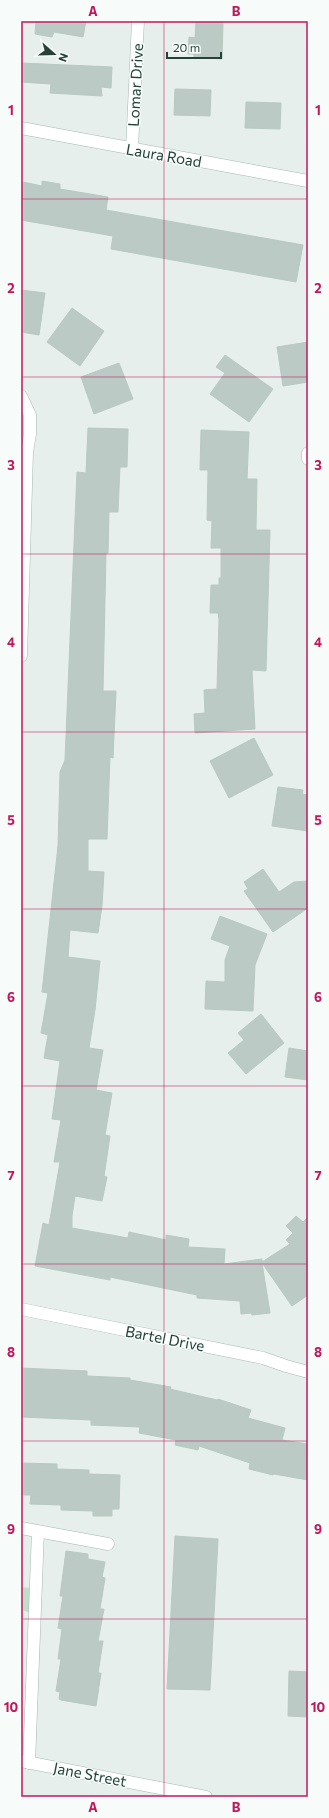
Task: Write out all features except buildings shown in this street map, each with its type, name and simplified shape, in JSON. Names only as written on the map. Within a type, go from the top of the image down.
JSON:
[{"type":"street","name":"Lomar Drive","points":[[132,149],[138,21]]},
{"type":"street","name":"Laura Road","points":[[21,128],[308,181]]},
{"type":"street","points":[[21,396],[30,415],[30,434],[27,452],[21,656]]},
{"type":"street","points":[[308,453],[308,459]]},
{"type":"street","name":"Bartel Drive","points":[[21,1309],[264,1358],[308,1372]]},
{"type":"street","points":[[21,1528],[108,1544]]},
{"type":"street","points":[[25,1762],[38,1531]]},
{"type":"street","points":[[21,1623],[33,1625]]},
{"type":"street","name":"Jane Street","points":[[25,1762],[206,1797]]},
{"type":"green space","points":[[21,1587],[30,1588],[29,1612],[21,1610]]}]
